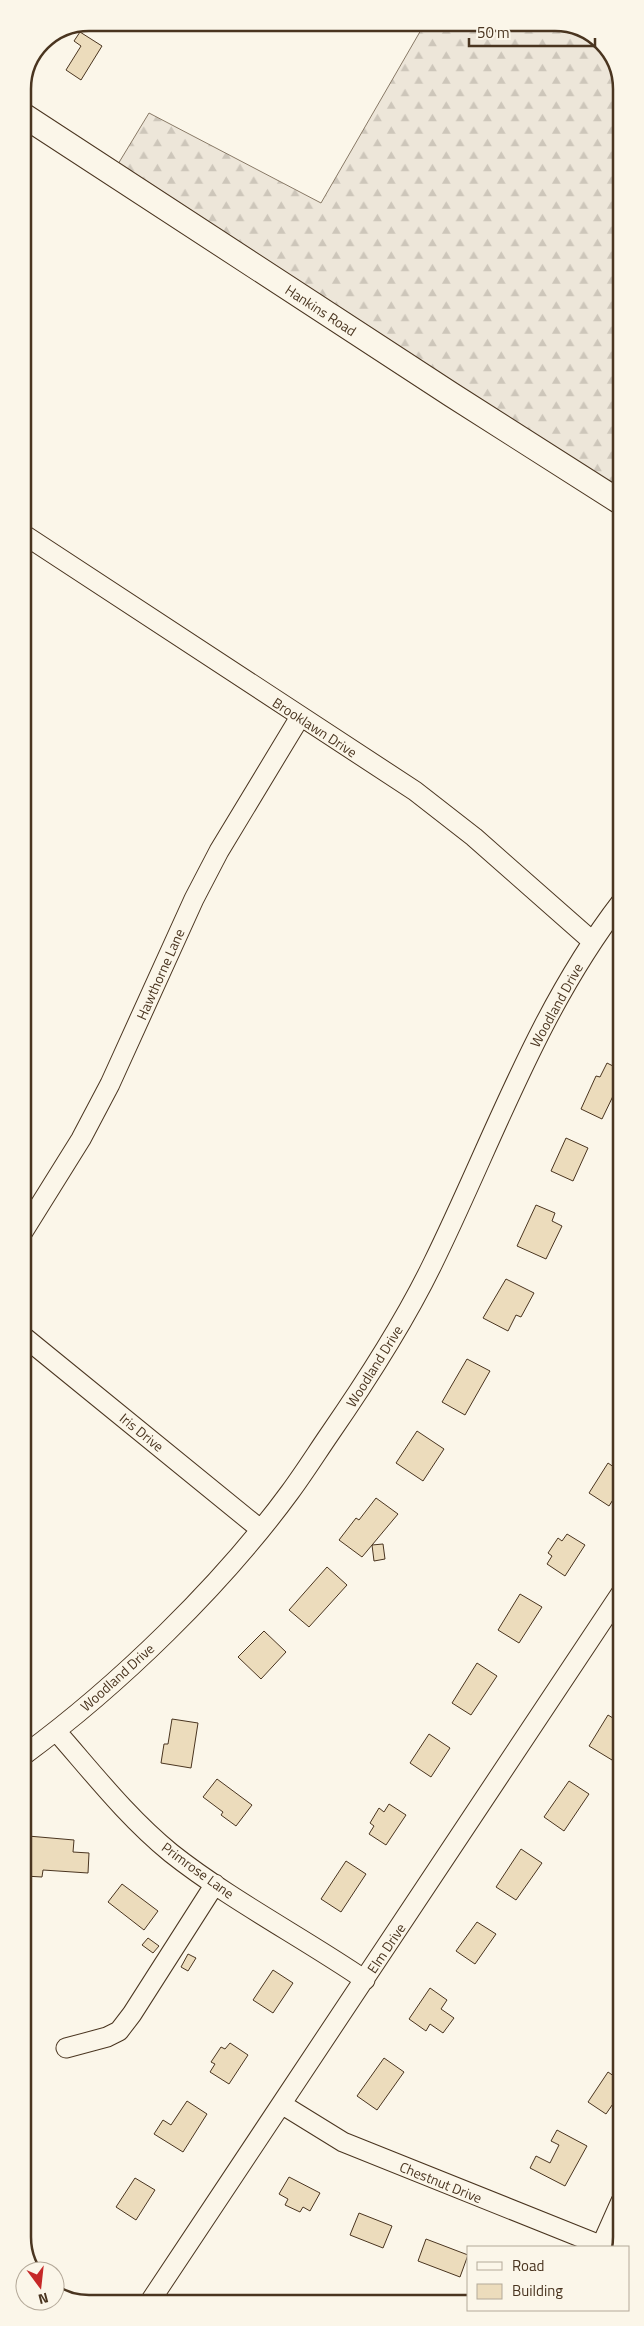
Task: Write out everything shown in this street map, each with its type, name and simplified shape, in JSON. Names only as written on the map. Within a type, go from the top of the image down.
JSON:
[{"type":"main road","name":"Hankins Road","points":[[31,121],[613,498]]},
{"type":"street","name":"Brooklawn Drive","points":[[31,539],[300,718],[415,791],[474,836],[592,941]]},
{"type":"street","name":"Hawthorne Lane","points":[[31,1219],[81,1139],[110,1084],[194,899],[219,851],[300,718]]},
{"type":"street","name":"Woodland Drive","points":[[31,1750],[56,1731],[175,1623],[260,1529],[290,1492],[352,1401],[414,1300],[433,1263],[539,1033],[565,984],[592,941],[613,913]]},
{"type":"street","name":"Iris Drive","points":[[31,1343],[260,1529]]},
{"type":"street","name":"Elm Drive","points":[[154,2295],[283,2105],[613,1604]]},
{"type":"street","name":"Primrose Lane","points":[[56,1731],[118,1803],[169,1851],[215,1884],[364,1980]]},
{"type":"street","points":[[66,2048],[107,2037],[119,2031],[132,2014],[215,1884]]},
{"type":"street","name":"Chestnut Drive","points":[[283,2105],[343,2142],[603,2246]]},
{"type":"street","points":[[603,2246],[613,2222]]},
{"type":"green space","points":[[420,31],[566,32],[587,41],[601,54],[610,71],[613,89],[613,497],[112,174],[149,113],[321,203]]},
{"type":"building","points":[[80,32],[102,46],[81,80],[66,70],[81,46],[74,41]]},
{"type":"building","points":[[607,1063],[613,1066],[613,1096],[602,1119],[581,1109],[596,1076],[600,1077]]},
{"type":"building","points":[[566,1138],[588,1148],[573,1181],[551,1171]]},
{"type":"building","points":[[536,1205],[555,1213],[552,1221],[562,1226],[546,1259],[517,1246]]},
{"type":"building","points":[[506,1279],[534,1293],[521,1317],[516,1315],[508,1331],[483,1318]]},
{"type":"building","points":[[467,1359],[490,1371],[465,1415],[442,1402]]},
{"type":"building","points":[[417,1431],[444,1449],[423,1481],[396,1463]]},
{"type":"building","points":[[608,1463],[613,1466],[613,1500],[609,1506],[589,1493]]},
{"type":"building","points":[[376,1498],[398,1514],[362,1557],[339,1540],[356,1518],[359,1520]]},
{"type":"building","points":[[567,1534],[585,1545],[565,1576],[547,1564],[552,1556],[548,1553],[558,1538],[562,1541]]},
{"type":"building","points":[[383,1544],[385,1559],[374,1561],[372,1545]]},
{"type":"building","points":[[327,1567],[347,1585],[309,1627],[289,1610]]},
{"type":"building","points":[[520,1594],[542,1607],[519,1643],[498,1630]]},
{"type":"building","points":[[264,1631],[286,1652],[261,1679],[238,1657]]},
{"type":"building","points":[[477,1663],[497,1676],[471,1715],[452,1703]]},
{"type":"building","points":[[608,1715],[613,1718],[612,1760],[589,1746]]},
{"type":"building","points":[[172,1719],[198,1723],[191,1768],[161,1763],[164,1744],[168,1744]]},
{"type":"building","points":[[429,1734],[450,1748],[431,1777],[410,1763]]},
{"type":"building","points":[[217,1779],[252,1805],[236,1826],[221,1815],[223,1812],[203,1797]]},
{"type":"building","points":[[569,1781],[589,1794],[564,1831],[544,1817]]},
{"type":"building","points":[[389,1804],[406,1815],[386,1845],[369,1834],[374,1826],[370,1823],[379,1808],[384,1812]]},
{"type":"building","points":[[31,1836],[74,1840],[73,1852],[89,1853],[88,1873],[43,1870],[42,1877],[31,1876]]},
{"type":"building","points":[[521,1849],[542,1863],[516,1900],[496,1887]]},
{"type":"building","points":[[346,1861],[366,1874],[341,1912],[321,1899]]},
{"type":"building","points":[[122,1884],[158,1911],[144,1930],[108,1902]]},
{"type":"building","points":[[477,1922],[496,1934],[475,1964],[456,1951]]},
{"type":"building","points":[[148,1938],[159,1946],[153,1953],[142,1945]]},
{"type":"building","points":[[188,1954],[196,1958],[188,1971],[181,1967]]},
{"type":"building","points":[[273,1970],[293,1983],[273,2013],[253,2000]]},
{"type":"building","points":[[430,1988],[447,2000],[441,2009],[454,2018],[443,2033],[430,2024],[426,2031],[409,2019]]},
{"type":"building","points":[[230,2043],[248,2055],[229,2084],[210,2072],[215,2064],[211,2062],[221,2047],[225,2049]]},
{"type":"building","points":[[384,2058],[404,2072],[377,2110],[357,2096]]},
{"type":"building","points":[[608,2072],[613,2075],[613,2104],[606,2114],[588,2102]]},
{"type":"building","points":[[187,2101],[207,2114],[183,2152],[154,2134],[163,2120],[171,2125]]},
{"type":"building","points":[[557,2130],[587,2146],[565,2186],[530,2168],[536,2156],[550,2163],[559,2145],[551,2141]]},
{"type":"building","points":[[289,2177],[320,2193],[310,2211],[303,2207],[300,2212],[285,2205],[288,2199],[279,2194]]},
{"type":"building","points":[[135,2178],[155,2190],[136,2220],[116,2207]]},
{"type":"building","points":[[359,2213],[392,2226],[383,2248],[350,2235]]},
{"type":"building","points":[[426,2239],[467,2255],[460,2277],[418,2261]]}]
